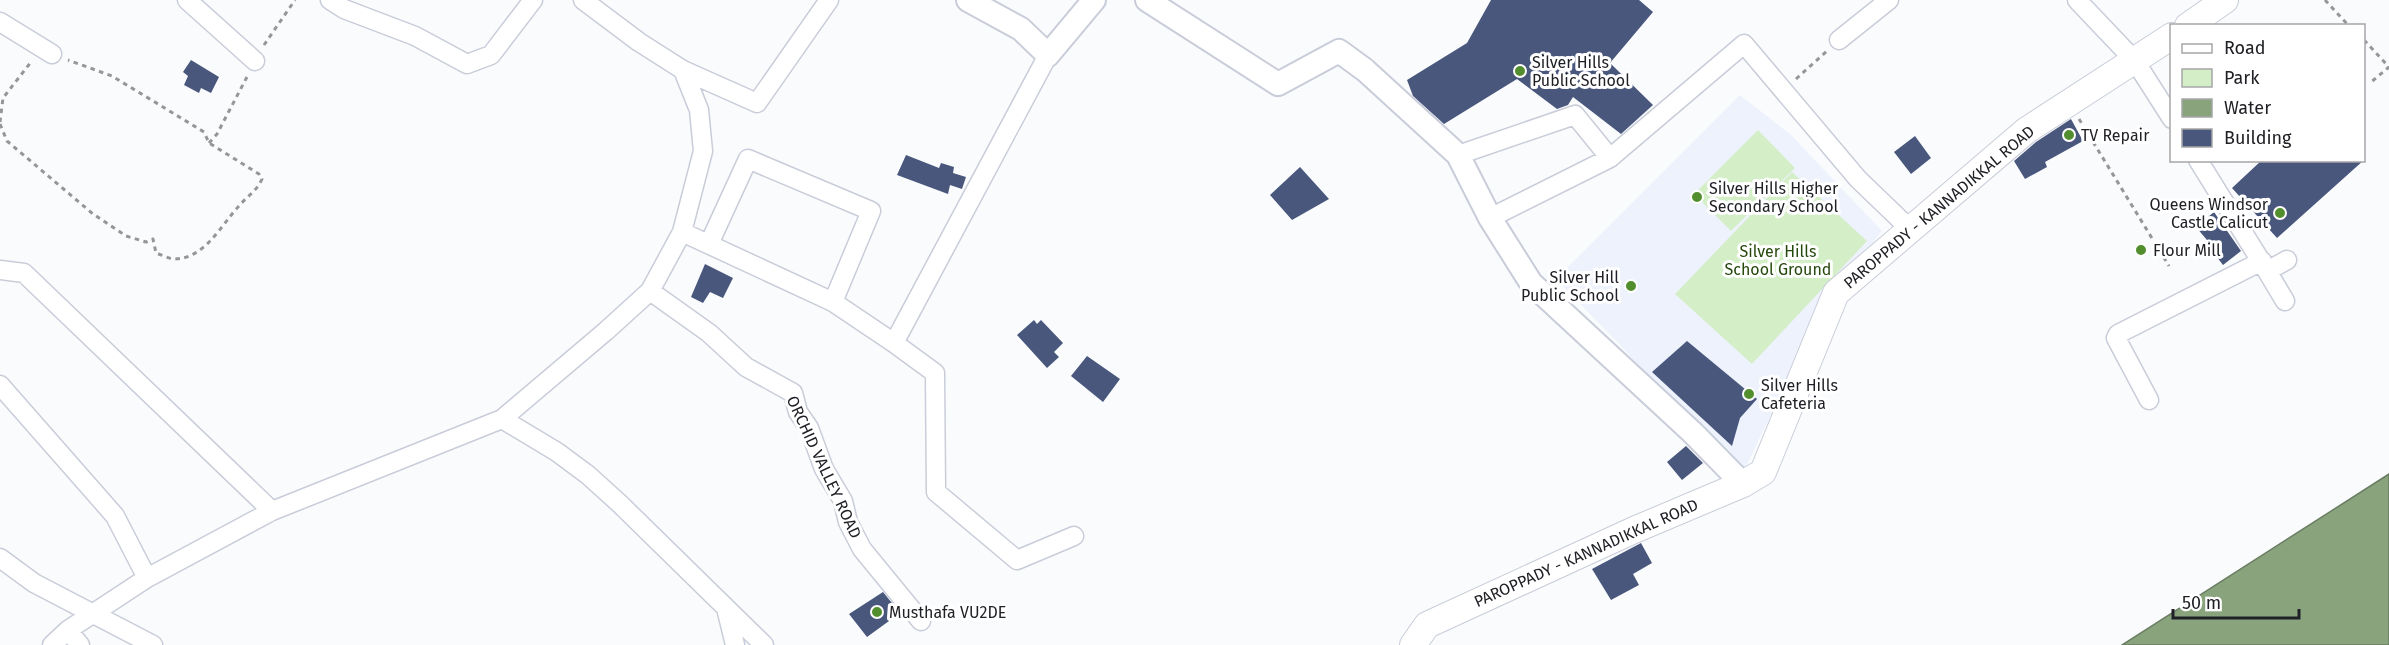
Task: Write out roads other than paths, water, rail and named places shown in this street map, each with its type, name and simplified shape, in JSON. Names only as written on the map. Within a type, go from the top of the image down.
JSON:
[{"type":"main road","points":[[2191,24],[2225,0]]},
{"type":"main road","name":"PAROPPADY - KANNADIKKAL ROAD","points":[[1413,645],[1427,625],[1634,530],[1743,484],[1763,472],[1836,293],[2027,130],[2170,37]]},
{"type":"street","points":[[187,0],[255,62]]},
{"type":"street","points":[[330,0],[353,13],[415,36],[467,64],[490,54],[533,0]]},
{"type":"street","points":[[583,0],[639,42],[683,70],[757,103],[829,0]]},
{"type":"street","points":[[968,0],[1021,29],[1048,55]]},
{"type":"street","points":[[894,343],[1048,55],[1094,0]]},
{"type":"street","points":[[1147,0],[1278,84],[1339,51],[1365,70],[1458,155],[1490,218],[1532,283],[1743,484]]},
{"type":"street","points":[[1839,40],[1890,0]]},
{"type":"street","points":[[2077,0],[2134,61],[2170,116]]},
{"type":"street","points":[[0,22],[52,54]]},
{"type":"street","points":[[30,40],[32,61]]},
{"type":"street","points":[[1490,218],[1610,158],[1744,44],[1858,178],[1911,230]]},
{"type":"street","points":[[52,645],[68,630],[147,578],[272,511],[502,419],[650,291],[682,232],[703,151],[699,110],[683,70]]},
{"type":"street","points":[[1458,155],[1575,115],[1610,158]]},
{"type":"street","points":[[709,244],[748,159],[870,212],[833,302]]},
{"type":"street","points":[[2199,162],[2285,301]]},
{"type":"street","points":[[682,232],[833,302],[935,373],[936,492],[1017,560],[1074,536]]},
{"type":"street","points":[[2149,400],[2116,338],[2118,334],[2265,266],[2287,260]]},
{"type":"street","points":[[0,270],[24,273],[272,511]]},
{"type":"street","name":"ORCHID VALLEY ROAD","points":[[650,291],[710,333],[746,367],[793,393],[798,412],[809,429],[824,469],[843,501],[848,522],[862,549],[921,621]]},
{"type":"street","points":[[0,385],[115,516],[147,578]]},
{"type":"street","points":[[502,419],[557,452],[588,475],[764,645]]},
{"type":"street","points":[[0,558],[34,583],[153,645]]},
{"type":"street","points":[[726,608],[735,645]]},
{"type":"street","points":[[68,630],[80,645]]},
{"type":"water","points":[[2389,474],[2389,645],[2122,645]]},
{"type":"place","name":"Silver Hills Public School","points":[[1520,71]]},
{"type":"place","name":"TV Repair","points":[[2069,135]]},
{"type":"place","name":"Silver Hills Higher Secondary School","points":[[1697,197]]},
{"type":"place","name":"Queens Windsor Castle Calicut","points":[[2280,213]]},
{"type":"place","name":"Flour Mill","points":[[2141,250]]},
{"type":"place","name":"Silver Hill Public School","points":[[1631,286]]},
{"type":"place","name":"Silver Hills Cafeteria","points":[[1749,394]]},
{"type":"place","name":"Musthafa VU2DE","points":[[877,612]]},
{"type":"park label","name":"Silver Hills School Ground","points":[[1778,260]]}]
